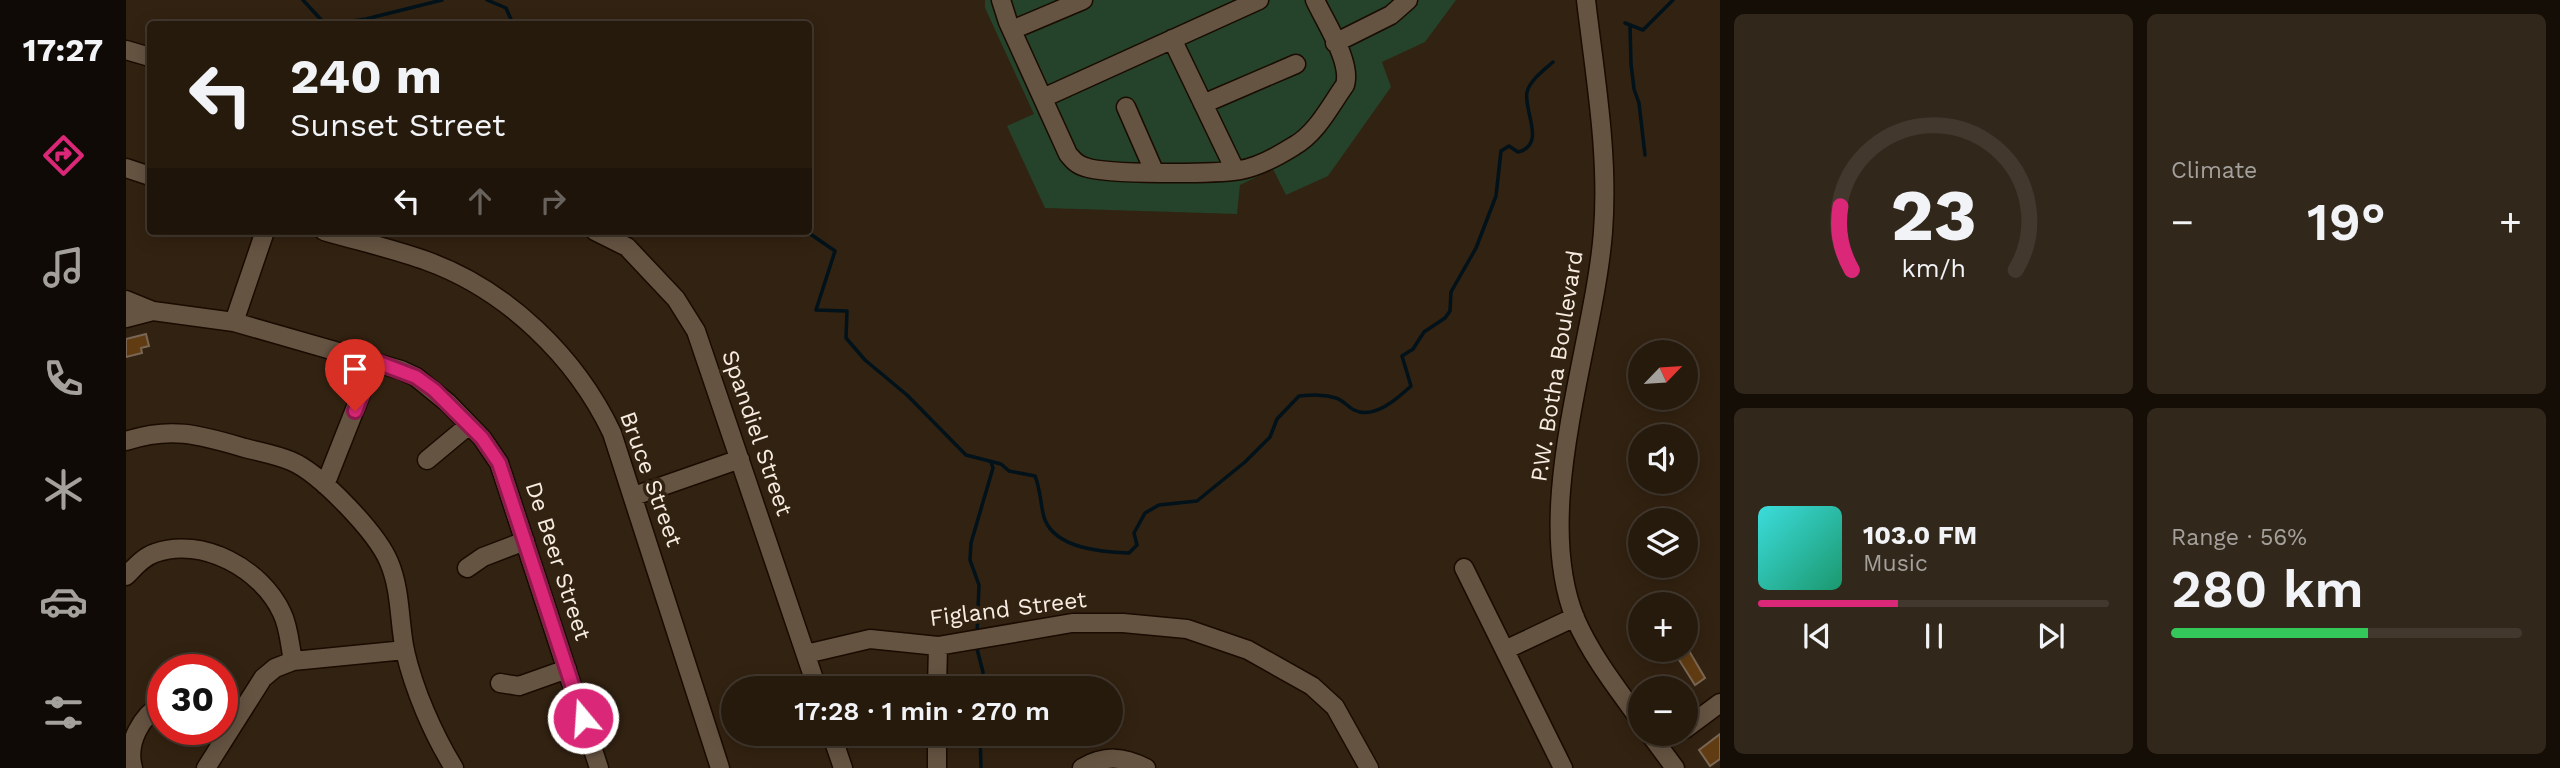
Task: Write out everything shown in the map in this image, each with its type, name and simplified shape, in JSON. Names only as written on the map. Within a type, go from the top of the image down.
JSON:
[{"type":"street","points":[[1001,0],[1068,154],[1075,162],[1091,169],[1154,171],[1235,170],[1258,164],[1309,136],[1347,79],[1345,62],[1315,0]]},
{"type":"street","points":[[1012,30],[1083,0]]},
{"type":"street","points":[[1043,98],[1172,39],[1235,5],[1259,0]]},
{"type":"street","points":[[1335,43],[1391,15],[1408,0]]},
{"type":"street","name":"P.W. Botha Boulevard","points":[[1586,0],[1604,157],[1605,199],[1591,317],[1560,495],[1561,552],[1575,617],[1598,662],[1628,703]]},
{"type":"street","points":[[1172,39],[1235,170]]},
{"type":"street","points":[[126,51],[147,56]]},
{"type":"street","points":[[1203,104],[1296,64]]},
{"type":"street","points":[[1126,107],[1154,171]]},
{"type":"street","points":[[126,169],[147,175]]},
{"type":"street","points":[[234,322],[264,235]]},
{"type":"street","name":"Bruce Street","points":[[337,235],[428,262],[467,279],[534,328],[580,379],[601,410],[634,496],[720,768]]},
{"type":"street","name":"Spandiel Street","points":[[603,235],[628,247],[687,313],[706,358],[813,676]]},
{"type":"street","points":[[126,300],[153,311]]},
{"type":"street","points":[[126,318],[153,311]]},
{"type":"street","name":"De Beer Street","points":[[153,311],[234,322],[374,361],[416,377],[448,403],[499,463],[599,768]]},
{"type":"street","points":[[325,485],[374,361]]},
{"type":"street","points":[[427,460],[469,425]]},
{"type":"street","points":[[126,441],[154,433],[194,434],[290,460],[310,471],[325,485],[376,540],[389,562],[396,584],[405,650],[427,713],[454,768]]},
{"type":"street","points":[[634,496],[740,459]]},
{"type":"street","points":[[467,568],[483,557],[525,541]]},
{"type":"street","points":[[126,576],[154,553],[176,548],[195,550],[235,562],[250,572],[272,596],[284,615],[293,661]]},
{"type":"street","points":[[1464,568],[1563,768]]},
{"type":"street","points":[[1504,650],[1575,617]]},
{"type":"street","name":"Figland Street","points":[[806,654],[870,639],[937,646],[1072,623],[1164,626],[1208,634],[1258,655],[1324,695],[1342,718],[1369,768]]},
{"type":"street","points":[[937,646],[937,676]]},
{"type":"street","points":[[238,712],[263,678],[275,668],[293,661],[405,650]]},
{"type":"street","points":[[500,683],[519,686],[567,669]]},
{"type":"street","points":[[1698,719],[1720,703]]},
{"type":"street","points":[[133,768],[129,759],[130,738],[147,720]]},
{"type":"street","points":[[206,768],[218,745]]},
{"type":"street","points":[[835,746],[842,768]]},
{"type":"street","points":[[937,746],[937,768]]},
{"type":"street","points":[[1658,746],[1675,768]]},
{"type":"street","points":[[1660,749],[1664,746]]},
{"type":"street","points":[[1082,768],[1109,757],[1124,758],[1146,768]]},
{"type":"green space","points":[[985,0],[1456,0],[1425,42],[1382,62],[1391,87],[1328,176],[1286,195],[1273,169],[1240,185],[1237,214],[1045,208],[1007,126],[1034,114],[985,8]]},
{"type":"building","points":[[146,334],[149,346],[141,348],[142,353],[126,357],[126,339]]},
{"type":"building","points":[[1680,662],[1696,662],[1705,678],[1698,683],[1698,676],[1689,676]]},
{"type":"building","points":[[1720,734],[1720,759],[1710,766],[1699,750]]},
{"type":"waterway","points":[[303,0],[322,21]]},
{"type":"waterway","points":[[352,21],[442,0]]},
{"type":"waterway","points":[[487,0],[506,8],[512,21]]},
{"type":"waterway","points":[[1625,23],[1643,30],[1673,0]]},
{"type":"waterway","points":[[1630,25],[1631,64],[1645,155]]},
{"type":"waterway","points":[[812,235],[835,251],[816,310],[847,311],[846,338],[865,360],[907,395],[966,455],[1001,464],[1009,471],[1035,476],[1045,520],[1051,530],[1060,537],[1082,547],[1129,553],[1137,545],[1134,533],[1145,513],[1159,505],[1197,501],[1245,462],[1270,437],[1277,419],[1299,396],[1331,397],[1341,400],[1354,410],[1370,412],[1385,406],[1411,386],[1402,356],[1413,349],[1424,332],[1445,318],[1450,311],[1451,292],[1476,248],[1496,196],[1501,151],[1509,146],[1518,152],[1527,148],[1531,142],[1533,135],[1527,92],[1534,79],[1553,62]]},
{"type":"waterway","points":[[977,634],[979,585],[970,560],[971,543],[993,468],[991,462]]},
{"type":"waterway","points":[[976,645],[983,676]]},
{"type":"waterway","points":[[980,746],[981,768]]},
{"type":"route","points":[[355,411],[374,361],[416,377],[434,390],[491,450],[512,497],[583,718]]}]
